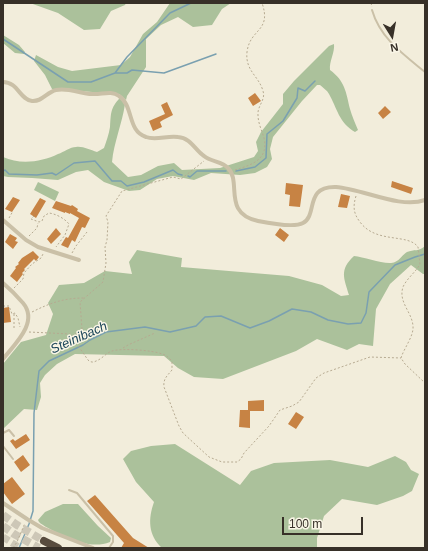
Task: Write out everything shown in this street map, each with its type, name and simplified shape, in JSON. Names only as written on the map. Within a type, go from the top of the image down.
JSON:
[{"type":"highway","points":[[44,541],[58,548]]},
{"type":"street","points":[[3,82],[8,82],[13,85],[25,98],[33,101],[59,89],[91,94],[116,94],[121,97],[126,104],[134,127],[141,135],[152,139],[172,136],[183,138],[191,142],[201,154],[208,159],[225,165],[231,171],[233,177],[234,196],[239,208],[248,217],[262,222],[291,225],[304,222],[308,217],[314,198],[321,191],[337,187],[409,202],[425,200]]},
{"type":"street","points":[[5,220],[26,240],[38,247],[79,260]]},
{"type":"street","points":[[3,283],[23,303],[28,314],[28,322],[4,356]]},
{"type":"street","points":[[3,503],[32,522],[54,533],[93,548]]},
{"type":"lane","points":[[372,10],[379,27],[386,38],[425,72]]},
{"type":"lane","points":[[3,433],[9,430],[14,436]]},
{"type":"lane","points":[[3,446],[13,459]]},
{"type":"lane","points":[[69,490],[77,493],[113,536],[113,542],[109,548]]},
{"type":"path","points":[[231,171],[256,162],[261,157],[264,150],[264,140],[258,115],[258,108],[264,97],[264,93],[251,72],[247,60],[250,42],[263,27],[266,19],[262,3]]},
{"type":"path","points":[[72,336],[82,329],[80,302],[104,282],[106,263],[105,247],[108,222],[106,216],[122,191],[172,177],[181,179],[208,159]]},
{"type":"path","points":[[357,191],[353,205],[354,212],[366,229],[375,234],[414,243],[418,247],[420,260],[419,266],[409,277],[402,291],[404,303],[413,328],[401,358]]},
{"type":"path","points":[[5,220],[13,212]]},
{"type":"path","points":[[38,222],[42,221],[44,216],[49,213],[63,218],[69,224],[65,235],[53,252]]},
{"type":"path","points":[[34,216],[31,219],[38,222]]},
{"type":"path","points":[[29,237],[37,228],[38,222]]},
{"type":"path","points":[[70,258],[76,246],[87,232]]},
{"type":"path","points":[[11,291],[23,279],[24,274],[32,264],[41,258]]},
{"type":"path","points":[[28,314],[56,301],[69,298],[84,298]]},
{"type":"path","points":[[3,306],[9,306],[12,314],[15,313],[23,330],[33,333],[67,333],[72,336],[88,360],[91,362],[95,362],[111,352],[123,349],[128,345],[155,333]]},
{"type":"path","points":[[14,313],[14,328]]},
{"type":"path","points":[[123,349],[128,351],[159,353],[172,361],[172,370],[165,377],[163,382],[179,426],[183,433],[209,457],[222,462],[237,462],[241,459],[244,453],[269,426],[280,410],[299,402],[316,378],[324,373],[370,357],[401,358]]},
{"type":"path","points":[[401,358],[405,364],[425,383]]},
{"type":"path","points":[[13,548],[27,519]]},
{"type":"green space","points":[[30,3],[126,3],[125,5],[111,11],[100,29],[84,30],[58,13]]},
{"type":"green space","points":[[170,3],[231,3],[222,9],[212,25],[193,27],[178,17],[161,25],[146,39],[146,67],[127,96],[126,100],[119,94],[52,89],[45,75],[34,61],[36,55],[58,67],[72,71],[121,65],[130,57],[143,34],[157,22]]},
{"type":"green space","points":[[3,35],[19,45],[25,52],[24,54],[15,53],[3,43]]},
{"type":"green space","points":[[334,44],[330,70],[339,78],[344,87],[358,130],[355,132],[345,124],[326,90],[320,85],[317,85],[273,137],[270,149],[272,159],[267,167],[255,173],[240,175],[211,173],[194,180],[173,176],[157,179],[140,190],[129,191],[104,182],[88,170],[76,172],[58,180],[3,176],[3,157],[17,161],[31,162],[52,157],[74,147],[97,152],[104,148],[110,130],[112,111],[114,105],[120,98],[125,104],[114,147],[112,162],[128,177],[141,175],[158,166],[174,163],[182,170],[220,168],[254,157],[258,151],[256,142],[261,132],[283,104],[283,94],[329,46]]},
{"type":"green space","points":[[38,182],[59,192],[55,201],[34,190]]},
{"type":"green space","points":[[425,246],[425,274],[411,265],[390,284],[376,309],[373,346],[359,344],[347,350],[317,339],[296,351],[223,379],[194,377],[178,368],[164,356],[75,354],[57,364],[45,375],[40,383],[41,397],[37,410],[24,409],[3,429],[3,364],[21,342],[46,335],[53,314],[48,303],[59,285],[84,283],[105,271],[132,274],[129,262],[137,250],[182,258],[181,267],[289,276],[322,285],[341,296],[349,295],[344,274],[346,266],[354,256],[391,263],[397,261],[407,252],[421,249]]},
{"type":"green space","points":[[175,444],[240,485],[251,471],[274,463],[330,460],[368,467],[395,456],[406,462],[411,470],[419,474],[412,491],[403,496],[377,505],[342,499],[324,516],[317,538],[317,548],[162,548],[154,538],[150,526],[154,502],[136,482],[123,459],[131,451],[151,446]]},
{"type":"green space","points":[[63,504],[78,504],[111,538],[110,542],[96,545],[83,543],[55,532],[39,522],[38,520],[45,512]]},
{"type":"building","points":[[255,93],[261,101],[253,106],[248,98]]},
{"type":"building","points":[[167,102],[173,115],[160,122],[162,127],[153,131],[149,121],[165,114],[161,105]]},
{"type":"building","points":[[385,106],[391,112],[383,119],[378,113]]},
{"type":"building","points":[[392,181],[413,188],[411,194],[391,187]]},
{"type":"building","points":[[286,183],[303,185],[300,207],[289,206],[290,195],[285,194]]},
{"type":"building","points":[[341,194],[350,196],[347,208],[338,207]]},
{"type":"building","points":[[13,197],[20,200],[12,212],[5,209]]},
{"type":"building","points":[[40,198],[46,201],[36,218],[30,214]]},
{"type":"building","points":[[56,201],[71,206],[72,205],[78,209],[77,211],[90,218],[85,228],[82,227],[75,242],[72,240],[68,248],[61,245],[66,237],[68,238],[79,218],[70,213],[65,213],[52,208]]},
{"type":"building","points":[[56,228],[61,234],[51,244],[47,239]]},
{"type":"building","points":[[280,228],[289,235],[284,242],[275,235]]},
{"type":"building","points":[[10,234],[17,238],[15,241],[18,242],[13,249],[5,242]]},
{"type":"building","points":[[33,251],[39,257],[36,261],[34,259],[24,269],[23,274],[17,282],[10,276],[22,258]]},
{"type":"building","points":[[9,307],[11,322],[3,323],[3,308]]},
{"type":"building","points":[[264,400],[264,411],[250,411],[250,428],[239,427],[240,410],[248,410],[248,401]]},
{"type":"building","points":[[296,412],[304,417],[296,429],[288,424]]},
{"type":"building","points":[[26,434],[30,440],[16,449],[10,441],[13,439],[15,441]]},
{"type":"building","points":[[23,455],[30,465],[21,472],[14,462]]},
{"type":"building","points":[[12,477],[25,494],[12,504],[3,492],[3,484]]},
{"type":"building","points":[[95,495],[133,538],[149,548],[121,548],[124,543],[87,501]]},
{"type":"waterway","points":[[115,73],[127,57],[170,13],[191,3]]},
{"type":"waterway","points":[[3,39],[68,82],[91,82],[115,73],[127,73],[132,70],[164,73],[216,54]]},
{"type":"waterway","points":[[236,171],[255,167],[266,158],[267,134],[283,121],[297,98],[298,88],[305,91],[315,81]]},
{"type":"waterway","points":[[3,171],[5,170],[9,174],[37,175],[52,173],[56,175],[74,163],[95,161],[112,181],[121,181],[127,186],[144,182],[173,170],[182,175]]},
{"type":"waterway","points":[[188,176],[190,177],[197,171],[226,171]]},
{"type":"waterway","name":"Steinibach","points":[[19,548],[33,511],[34,413],[39,371],[49,361],[106,332],[145,327],[170,332],[196,326],[205,317],[221,316],[250,328],[269,321],[292,309],[311,312],[328,320],[348,324],[361,323],[366,313],[369,292],[395,265],[425,254]]},
{"type":"tunnel","points":[[3,515],[44,541]]},
{"type":"tunnel","points":[[3,526],[39,548]]},
{"type":"tunnel","points":[[3,537],[20,548]]}]
